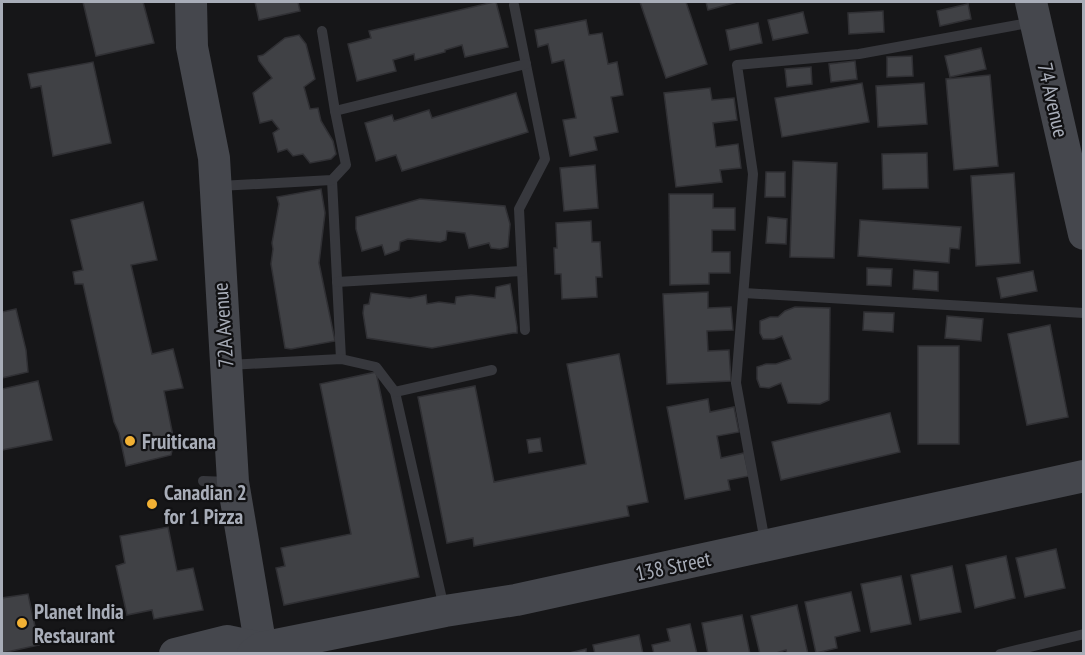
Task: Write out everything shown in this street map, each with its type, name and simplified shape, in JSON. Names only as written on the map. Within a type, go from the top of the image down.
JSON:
[{"type":"main road","name":"72A Avenue","points":[[191,2],[192,47],[214,158],[226,365],[218,482],[257,651]]},
{"type":"main road","name":"74 Avenue","points":[[1033,12],[1081,215]]},
{"type":"main road","name":"138 Street","points":[[175,654],[227,641],[257,651],[445,611],[516,600],[1083,476]]},
{"type":"lane","points":[[514,5],[545,159],[519,209],[525,330]]},
{"type":"lane","points":[[766,545],[736,383],[753,174],[737,65],[859,54],[1033,12]]},
{"type":"lane","points":[[215,186],[332,180],[346,165],[322,31]]},
{"type":"lane","points":[[335,111],[526,64]]},
{"type":"lane","points":[[332,180],[341,359]]},
{"type":"lane","points":[[337,282],[522,272]]},
{"type":"lane","points":[[744,293],[1083,313]]},
{"type":"lane","points":[[226,365],[341,359],[376,367],[395,392],[445,611]]},
{"type":"lane","points":[[395,392],[492,370]]},
{"type":"lane","points":[[1000,654],[1083,634]]},
{"type":"building","points":[[83,2],[143,2],[154,43],[96,56]]},
{"type":"building","points":[[255,2],[298,2],[300,11],[259,20]]},
{"type":"building","points":[[496,2],[508,47],[465,57],[462,45],[415,60],[414,54],[393,60],[396,71],[357,81],[348,44],[371,38],[369,31]]},
{"type":"building","points":[[640,2],[686,2],[707,64],[666,78]]},
{"type":"building","points":[[706,2],[737,2],[708,10]]},
{"type":"building","points":[[968,4],[971,19],[940,26],[937,11]]},
{"type":"building","points":[[883,11],[884,32],[849,34],[848,13]]},
{"type":"building","points":[[803,12],[808,33],[773,40],[768,20]]},
{"type":"building","points":[[586,20],[589,35],[602,33],[608,64],[617,62],[623,95],[611,97],[618,132],[594,137],[597,150],[570,156],[563,120],[576,118],[564,60],[552,63],[548,44],[538,47],[535,30]]},
{"type":"building","points":[[758,23],[762,43],[730,50],[726,30]]},
{"type":"building","points":[[299,35],[306,44],[315,79],[304,87],[310,109],[318,108],[321,121],[333,141],[336,154],[331,159],[310,163],[303,154],[293,156],[287,149],[278,152],[273,133],[279,129],[272,120],[260,123],[253,93],[272,78],[259,61],[258,56],[263,55],[285,38]]},
{"type":"building","points":[[981,48],[986,69],[950,77],[945,56]]},
{"type":"building","points":[[912,56],[913,76],[887,77],[887,57]]},
{"type":"building","points":[[855,61],[857,79],[831,82],[829,64]]},
{"type":"building","points":[[93,62],[111,143],[53,156],[41,86],[31,88],[28,74]]},
{"type":"building","points":[[811,67],[812,84],[787,87],[785,69]]},
{"type":"building","points":[[990,75],[998,166],[954,170],[946,79]]},
{"type":"building","points":[[862,83],[869,122],[782,137],[775,98]]},
{"type":"building","points":[[924,83],[927,124],[878,127],[876,86]]},
{"type":"building","points":[[710,88],[712,100],[734,98],[737,120],[713,123],[716,147],[738,144],[741,168],[720,170],[722,182],[676,187],[664,93]]},
{"type":"building","points":[[516,93],[528,132],[402,171],[396,155],[376,161],[365,123],[392,115],[394,121],[429,110],[432,118]]},
{"type":"building","points":[[927,153],[928,188],[883,189],[882,154]]},
{"type":"building","points":[[793,161],[837,163],[834,258],[790,257]]},
{"type":"building","points":[[595,165],[598,208],[564,211],[560,168]]},
{"type":"building","points":[[766,172],[785,172],[785,197],[765,197]]},
{"type":"building","points":[[1014,173],[1020,263],[976,266],[971,176]]},
{"type":"building","points":[[321,189],[325,213],[319,263],[335,341],[291,349],[285,348],[271,264],[279,204],[277,197]]},
{"type":"building","points":[[669,194],[713,194],[713,208],[735,208],[735,230],[712,230],[712,252],[730,252],[730,273],[709,273],[709,284],[670,285]]},
{"type":"building","points":[[420,199],[505,206],[510,224],[508,247],[491,248],[489,243],[469,248],[465,233],[447,231],[446,240],[440,242],[408,239],[400,242],[399,250],[385,255],[382,245],[362,251],[356,229],[356,217]]},
{"type":"building","points":[[143,202],[157,260],[131,265],[152,354],[173,349],[183,388],[164,391],[174,441],[171,455],[126,466],[83,284],[75,284],[73,272],[83,270],[71,220]]},
{"type":"building","points":[[768,217],[787,219],[786,244],[766,243]]},
{"type":"building","points":[[860,220],[961,227],[959,249],[950,248],[949,263],[858,256]]},
{"type":"building","points":[[591,221],[592,242],[600,242],[602,277],[596,277],[597,297],[562,299],[561,274],[555,274],[556,223]]},
{"type":"building","points":[[867,268],[892,269],[891,286],[867,285]]},
{"type":"building","points":[[914,270],[938,272],[938,291],[913,289]]},
{"type":"building","points":[[1033,271],[1037,291],[1001,298],[997,278]]},
{"type":"building","points":[[510,284],[517,333],[432,348],[367,338],[363,313],[364,305],[369,304],[371,293],[410,298],[426,295],[427,304],[439,302],[455,304],[456,297],[471,295],[495,298],[496,287]]},
{"type":"building","points":[[708,292],[708,308],[731,307],[733,330],[707,331],[708,351],[729,350],[731,381],[667,384],[663,294]]},
{"type":"building","points":[[795,307],[830,308],[829,400],[820,404],[788,403],[781,383],[769,388],[760,387],[757,379],[757,367],[791,359],[782,336],[763,339],[760,333],[760,321],[778,317]]},
{"type":"building","points":[[16,309],[26,350],[28,372],[2,378],[2,312]]},
{"type":"building","points":[[864,312],[894,313],[893,332],[863,330]]},
{"type":"building","points":[[947,316],[983,319],[981,341],[945,338]]},
{"type":"building","points":[[1050,325],[1068,417],[1027,425],[1008,334]]},
{"type":"building","points":[[918,346],[959,346],[959,444],[918,444]]},
{"type":"building","points":[[619,354],[648,502],[627,506],[629,516],[474,546],[473,538],[447,543],[418,397],[475,386],[494,482],[586,464],[567,364]]},
{"type":"building","points":[[376,372],[419,577],[284,605],[276,568],[285,566],[281,548],[351,534],[320,384]]},
{"type":"building","points":[[38,381],[52,440],[2,450],[2,389]]},
{"type":"building","points":[[708,399],[710,412],[734,407],[739,432],[717,436],[721,458],[744,453],[749,476],[728,480],[730,490],[685,499],[667,407]]},
{"type":"building","points":[[890,413],[900,452],[781,480],[772,442]]},
{"type":"building","points":[[540,438],[542,451],[529,453],[527,440]]},
{"type":"building","points":[[168,527],[177,571],[193,568],[203,610],[154,619],[152,610],[127,615],[116,566],[125,563],[120,536]]},
{"type":"building","points":[[1056,549],[1065,588],[1025,597],[1016,558]]},
{"type":"building","points":[[1006,556],[1015,598],[975,608],[966,565]]},
{"type":"building","points":[[952,566],[961,612],[920,620],[911,575]]},
{"type":"building","points":[[901,576],[911,624],[871,632],[861,584]]},
{"type":"building","points":[[851,592],[860,631],[835,637],[837,648],[816,653],[805,602]]},
{"type":"building","points":[[28,594],[39,645],[2,653],[2,598]]},
{"type":"building","points":[[797,605],[808,654],[787,654],[786,650],[773,654],[760,654],[751,616]]},
{"type":"building","points":[[742,615],[750,654],[708,654],[702,623]]},
{"type":"building","points":[[690,624],[697,654],[654,654],[652,645],[670,641],[667,629]]},
{"type":"building","points":[[639,635],[643,654],[595,654],[593,645]]},
{"type":"building","points":[[586,649],[586,654],[565,654]]},
{"type":"place","name":"Fruiticana","points":[[130,441]]},
{"type":"place","name":"Canadian 2 for 1 Pizza","points":[[152,504]]},
{"type":"place","name":"Planet India Restaurant","points":[[22,623]]}]
